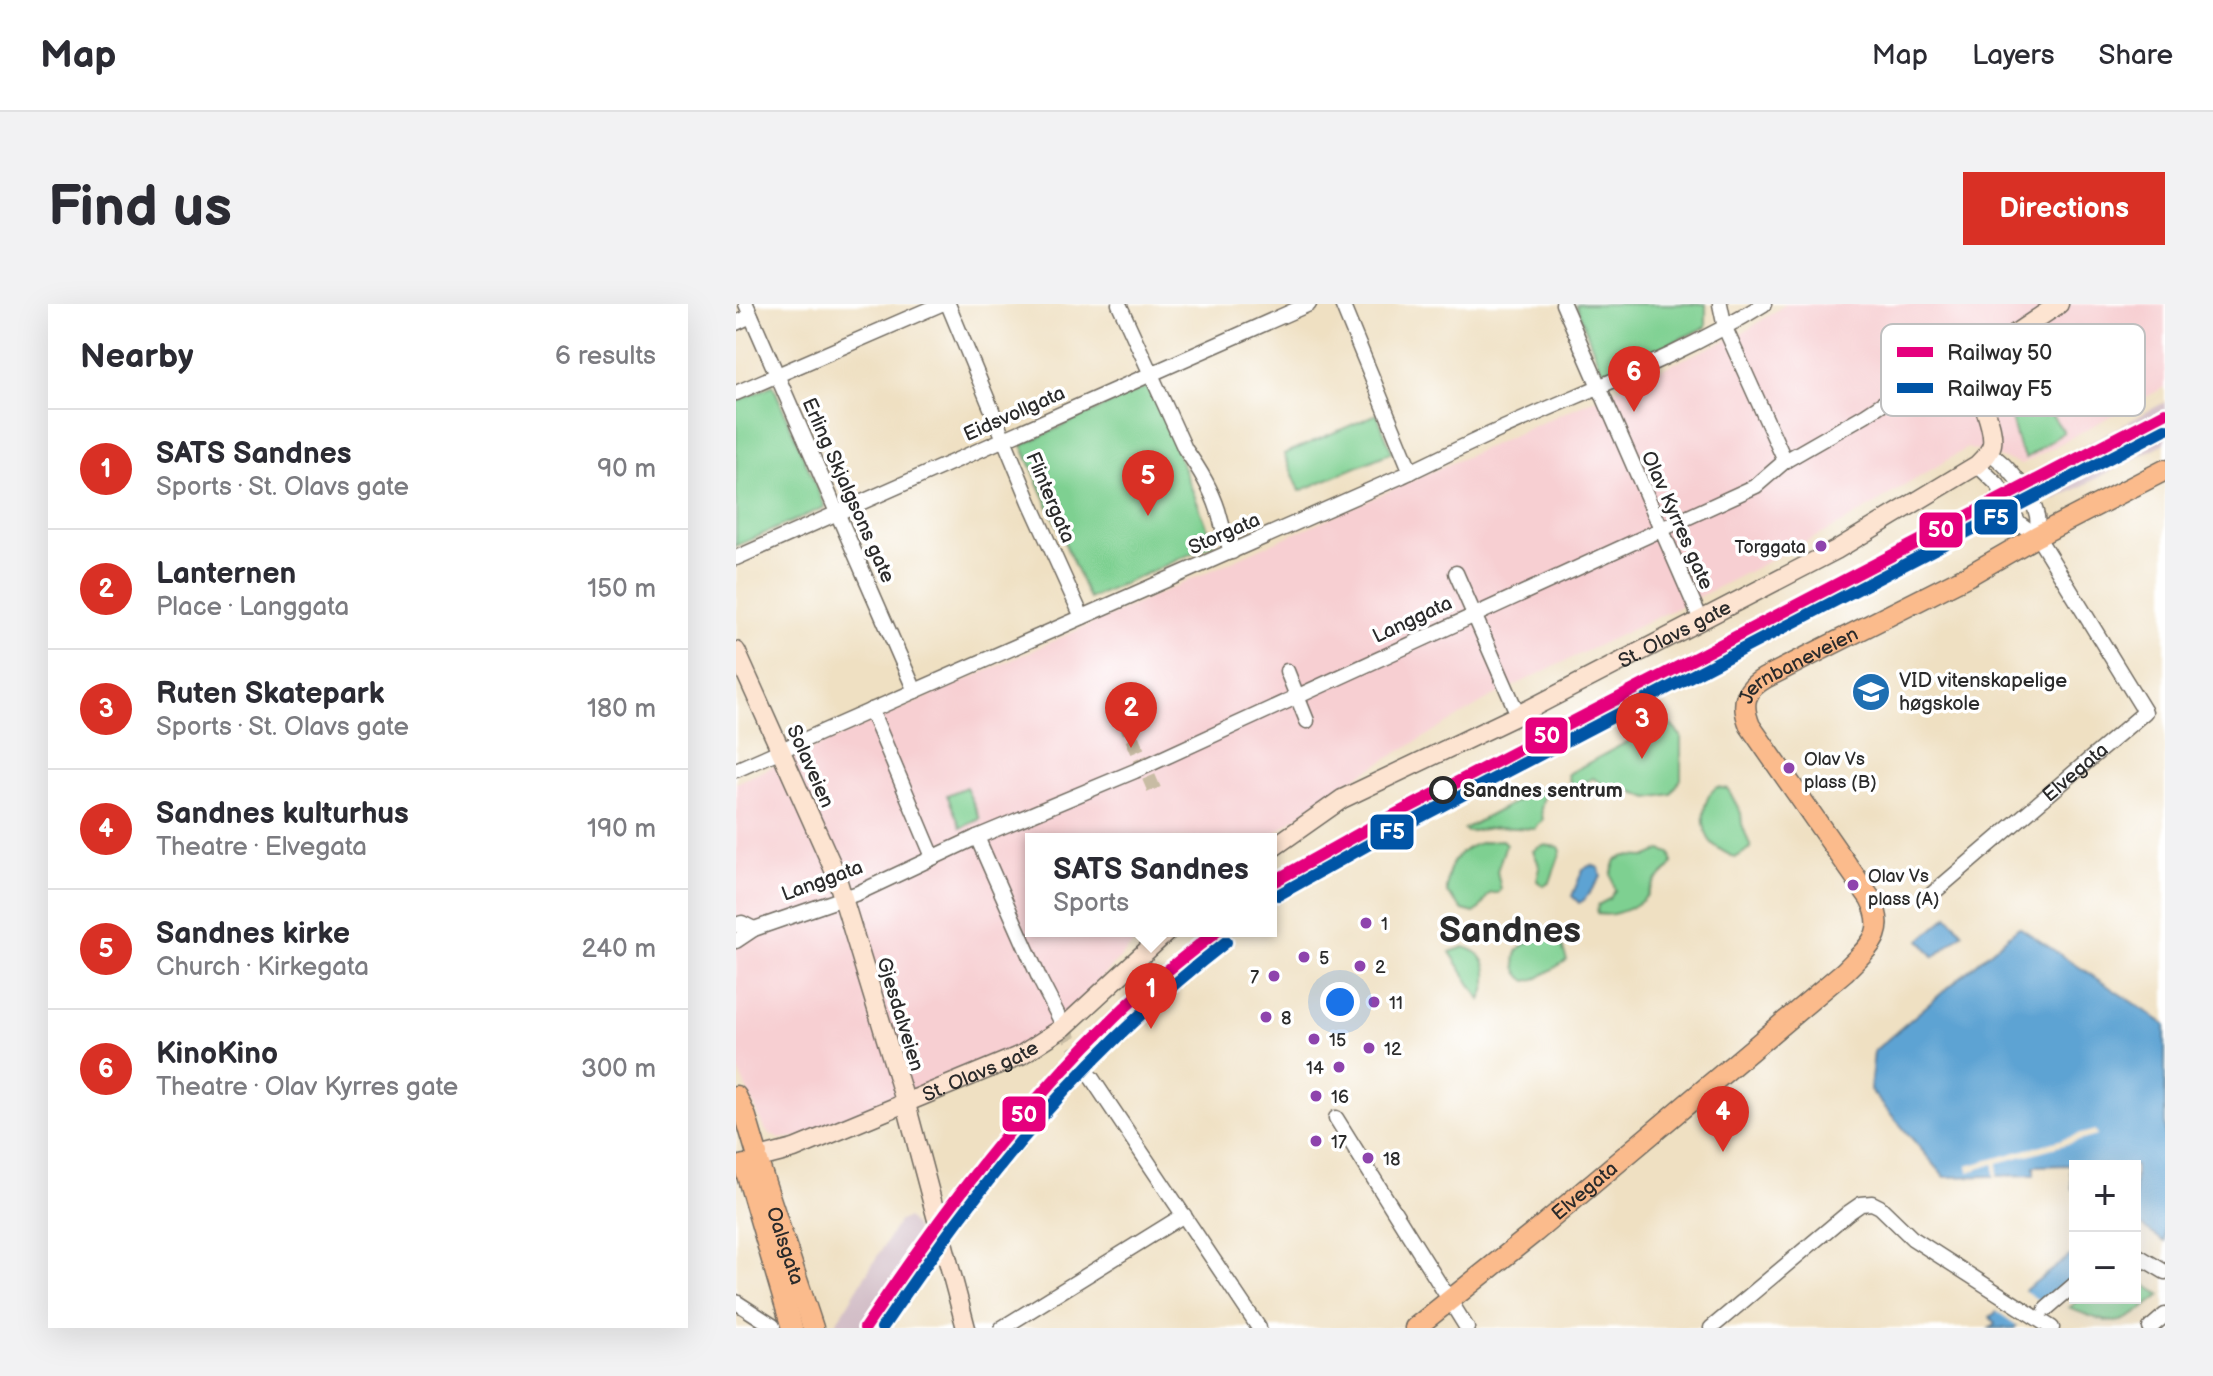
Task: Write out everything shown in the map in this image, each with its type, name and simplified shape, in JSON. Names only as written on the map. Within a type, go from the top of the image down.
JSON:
[{"type":"main road","name":"Jernbaneveien","points":[[1753,1049],[1845,971],[1872,942],[1878,932],[1878,921],[1870,898],[1750,726],[1744,706],[1748,691],[1765,678],[1971,574],[2165,470]]},
{"type":"main road","name":"Elvegata","points":[[1415,1328],[1753,1049]]},
{"type":"main road","name":"Oalsgata","points":[[736,1096],[746,1117],[745,1159],[783,1327]]},
{"type":"main road","name":"Oalsgata","points":[[745,1159],[813,1328]]},
{"type":"street","points":[[736,393],[941,304]]},
{"type":"street","name":"Flintergata","points":[[948,304],[1082,617]]},
{"type":"street","points":[[1119,304],[1185,449],[1197,466],[1217,509],[1223,535],[1232,552]]},
{"type":"street","name":"Eidsvollgata","points":[[736,558],[1309,304]]},
{"type":"street","points":[[1342,304],[1411,472]]},
{"type":"street","name":"Olav Kyrres gate","points":[[1563,304],[1659,530],[1701,620]]},
{"type":"street","points":[[1720,304],[1725,328],[1785,461]]},
{"type":"street","name":"Storgata","points":[[736,770],[1232,552],[1497,430],[1599,388],[1725,328],[1764,304]]},
{"type":"street","points":[[2029,324],[2059,304]]},
{"type":"street","points":[[736,323],[749,310]]},
{"type":"street","name":"Erling Skjalgsons gate","points":[[749,310],[915,691]]},
{"type":"street","name":"Langgata","points":[[736,941],[754,929],[843,899],[977,837],[1135,771],[1756,486],[1785,461],[1881,405]]},
{"type":"street","points":[[1986,416],[1992,436],[1983,459],[2019,523],[2037,536]]},
{"type":"street","name":"St. Olavs gate","points":[[1277,845],[1342,799],[1518,715],[1836,550],[1983,459]]},
{"type":"street","name":"Elvegata","points":[[1932,894],[2145,712],[2037,536]]},
{"type":"street","points":[[1456,573],[1518,715]]},
{"type":"street","name":"Solaveien","points":[[736,651],[835,872],[843,899]]},
{"type":"street","points":[[1287,671],[1307,721]]},
{"type":"street","points":[[871,710],[933,857]]},
{"type":"street","points":[[977,837],[1064,1027]]},
{"type":"street","name":"Gjesdalveien","points":[[843,899],[906,1104],[966,1328]]},
{"type":"street","points":[[736,925],[742,923],[754,929]]},
{"type":"street","name":"St. Olavs gate","points":[[745,1159],[794,1149],[1021,1055],[1064,1027],[1162,937]]},
{"type":"street","points":[[1091,1077],[1259,1328]]},
{"type":"street","points":[[1336,1118],[1467,1328]]},
{"type":"street","points":[[1711,1328],[1848,1213],[1861,1204],[1872,1203],[1912,1238],[2009,1300],[2040,1312],[2052,1328]]},
{"type":"street","points":[[1002,1328],[1184,1215]]},
{"type":"street","points":[[2141,1258],[2165,1272]]},
{"type":"street","points":[[2040,1312],[2069,1289]]},
{"type":"street","points":[[736,1302],[783,1327]]},
{"type":"street","points":[[2150,1328],[2164,1317]]},
{"type":"shaded area","name":"Sandnes sentrum","points":[[1786,304],[2165,304],[2165,387],[2145,398],[2145,324],[1881,324],[1881,416],[2111,416],[2022,464],[1967,448],[1845,522],[1683,605],[1499,693],[1334,790],[1275,833],[1025,833],[1025,937],[1140,937],[1058,1026],[1024,1051],[808,1136],[779,1139],[766,1131],[736,1066],[736,783],[1744,332]]},
{"type":"shaded area","points":[[2165,402],[2165,443],[2057,499],[2045,497],[2032,474],[2139,416],[2145,416],[2145,413]]},
{"type":"shaded area","points":[[907,1218],[926,1250],[874,1328],[833,1328],[899,1221]]},
{"type":"green space","points":[[1706,304],[1706,327],[1603,374],[1576,305]]},
{"type":"green space","points":[[773,385],[825,507],[736,546],[736,402]]},
{"type":"green space","points":[[1150,385],[1214,544],[1089,599],[1022,445]]},
{"type":"green space","points":[[1377,414],[1392,452],[1300,491],[1284,454]]},
{"type":"green space","points":[[2010,416],[2052,416],[2064,432],[2026,458],[2019,447]]},
{"type":"green space","points":[[1660,724],[1670,724],[1681,736],[1681,779],[1671,794],[1649,798],[1626,789],[1609,788],[1593,778],[1577,787],[1570,783],[1568,774]]},
{"type":"green space","points":[[966,787],[980,819],[961,828],[947,795]]},
{"type":"green space","points":[[1717,787],[1728,789],[1741,813],[1751,848],[1735,858],[1713,844],[1705,831],[1705,806]]},
{"type":"green space","points":[[1539,789],[1544,795],[1541,809],[1543,820],[1535,829],[1496,827],[1467,832],[1464,829]]},
{"type":"green space","points":[[1502,840],[1506,844],[1497,871],[1501,890],[1488,895],[1474,913],[1463,910],[1447,893],[1447,880],[1454,860],[1469,847]]},
{"type":"green space","points":[[1543,845],[1559,847],[1561,851],[1550,882],[1544,886],[1537,881],[1540,867],[1533,851]]},
{"type":"green space","points":[[1661,850],[1670,853],[1671,867],[1657,879],[1644,899],[1621,912],[1608,915],[1597,913],[1598,905],[1615,891],[1611,874],[1616,860],[1625,856],[1645,857]]},
{"type":"green space","points":[[1560,940],[1567,960],[1538,978],[1527,981],[1516,968],[1516,956],[1529,942]]},
{"type":"green space","points":[[1464,947],[1473,950],[1484,961],[1487,983],[1481,1000],[1450,952]]},
{"type":"green space","points":[[2141,1282],[2161,1295],[2136,1314],[2118,1321],[2099,1319],[2069,1308],[2074,1304],[2141,1304]]},
{"type":"water","points":[[1591,865],[1599,868],[1601,877],[1579,903],[1572,896],[1583,869]]},
{"type":"water","points":[[1948,916],[1963,933],[1934,957],[1920,940]]},
{"type":"water","points":[[2019,927],[2165,1024],[2165,1242],[2141,1226],[2141,1160],[2069,1160],[2069,1165],[2034,1166],[2034,1175],[1945,1177],[1870,1090],[1874,1051]]},
{"type":"water","points":[[2069,1257],[2069,1280],[2014,1328],[1990,1328],[1995,1324],[1990,1317]]},
{"type":"pier","points":[[2095,1130],[2097,1136],[1998,1163],[1997,1176],[1994,1176],[1994,1164],[1969,1172],[1967,1166]]},
{"type":"pier","points":[[2022,1289],[2046,1305],[2019,1327],[1996,1311]]},
{"type":"tunnel","points":[[1124,719],[1156,794]]},
{"type":"tunnel","points":[[1064,1027],[1091,1077]]},
{"type":"rail line","name":"50","points":[[1277,880],[1375,825],[2165,413]]},
{"type":"rail line","name":"F5","points":[[1278,895],[1382,837],[2165,429]]},
{"type":"rail line","name":"50","points":[[865,1328],[981,1166],[1045,1090],[1126,1006],[1209,937]]},
{"type":"rail line","name":"F5","points":[[882,1328],[958,1220],[1038,1121],[1126,1028],[1226,942]]},
{"type":"place","name":"KinoKino","points":[[1634,412]]},
{"type":"place","name":"Sandnes kirke","points":[[1148,516]]},
{"type":"place","name":"Torggata","points":[[1821,546]]},
{"type":"place","name":"VID vitenskapelige høgskole","points":[[1871,692]]},
{"type":"place","name":"Lanternen","points":[[1131,748]]},
{"type":"place","name":"Ruten Skatepark","points":[[1642,759]]},
{"type":"place","name":"Olav Vs plass (B)","points":[[1789,768]]},
{"type":"place","name":"Sandnes sentrum","points":[[1443,790]]},
{"type":"place","name":"Olav Vs plass (A)","points":[[1853,885]]},
{"type":"place","name":"1","points":[[1366,923]]},
{"type":"place","name":"5","points":[[1304,957]]},
{"type":"place","name":"2","points":[[1360,966]]},
{"type":"place","name":"7","points":[[1274,976]]},
{"type":"place","name":"11","points":[[1374,1002]]},
{"type":"place","name":"8","points":[[1266,1017]]},
{"type":"place","name":"SATS Sandnes","points":[[1151,1029]]},
{"type":"place","name":"15","points":[[1314,1039]]},
{"type":"place","name":"12","points":[[1369,1048]]},
{"type":"place","name":"14","points":[[1339,1067]]},
{"type":"place","name":"16","points":[[1316,1096]]},
{"type":"place","name":"17","points":[[1316,1141]]},
{"type":"place","name":"Sandnes kulturhus","points":[[1723,1152]]},
{"type":"place","name":"18","points":[[1368,1158]]},
{"type":"district","name":"Sandnes","points":[[1510,929]]}]
